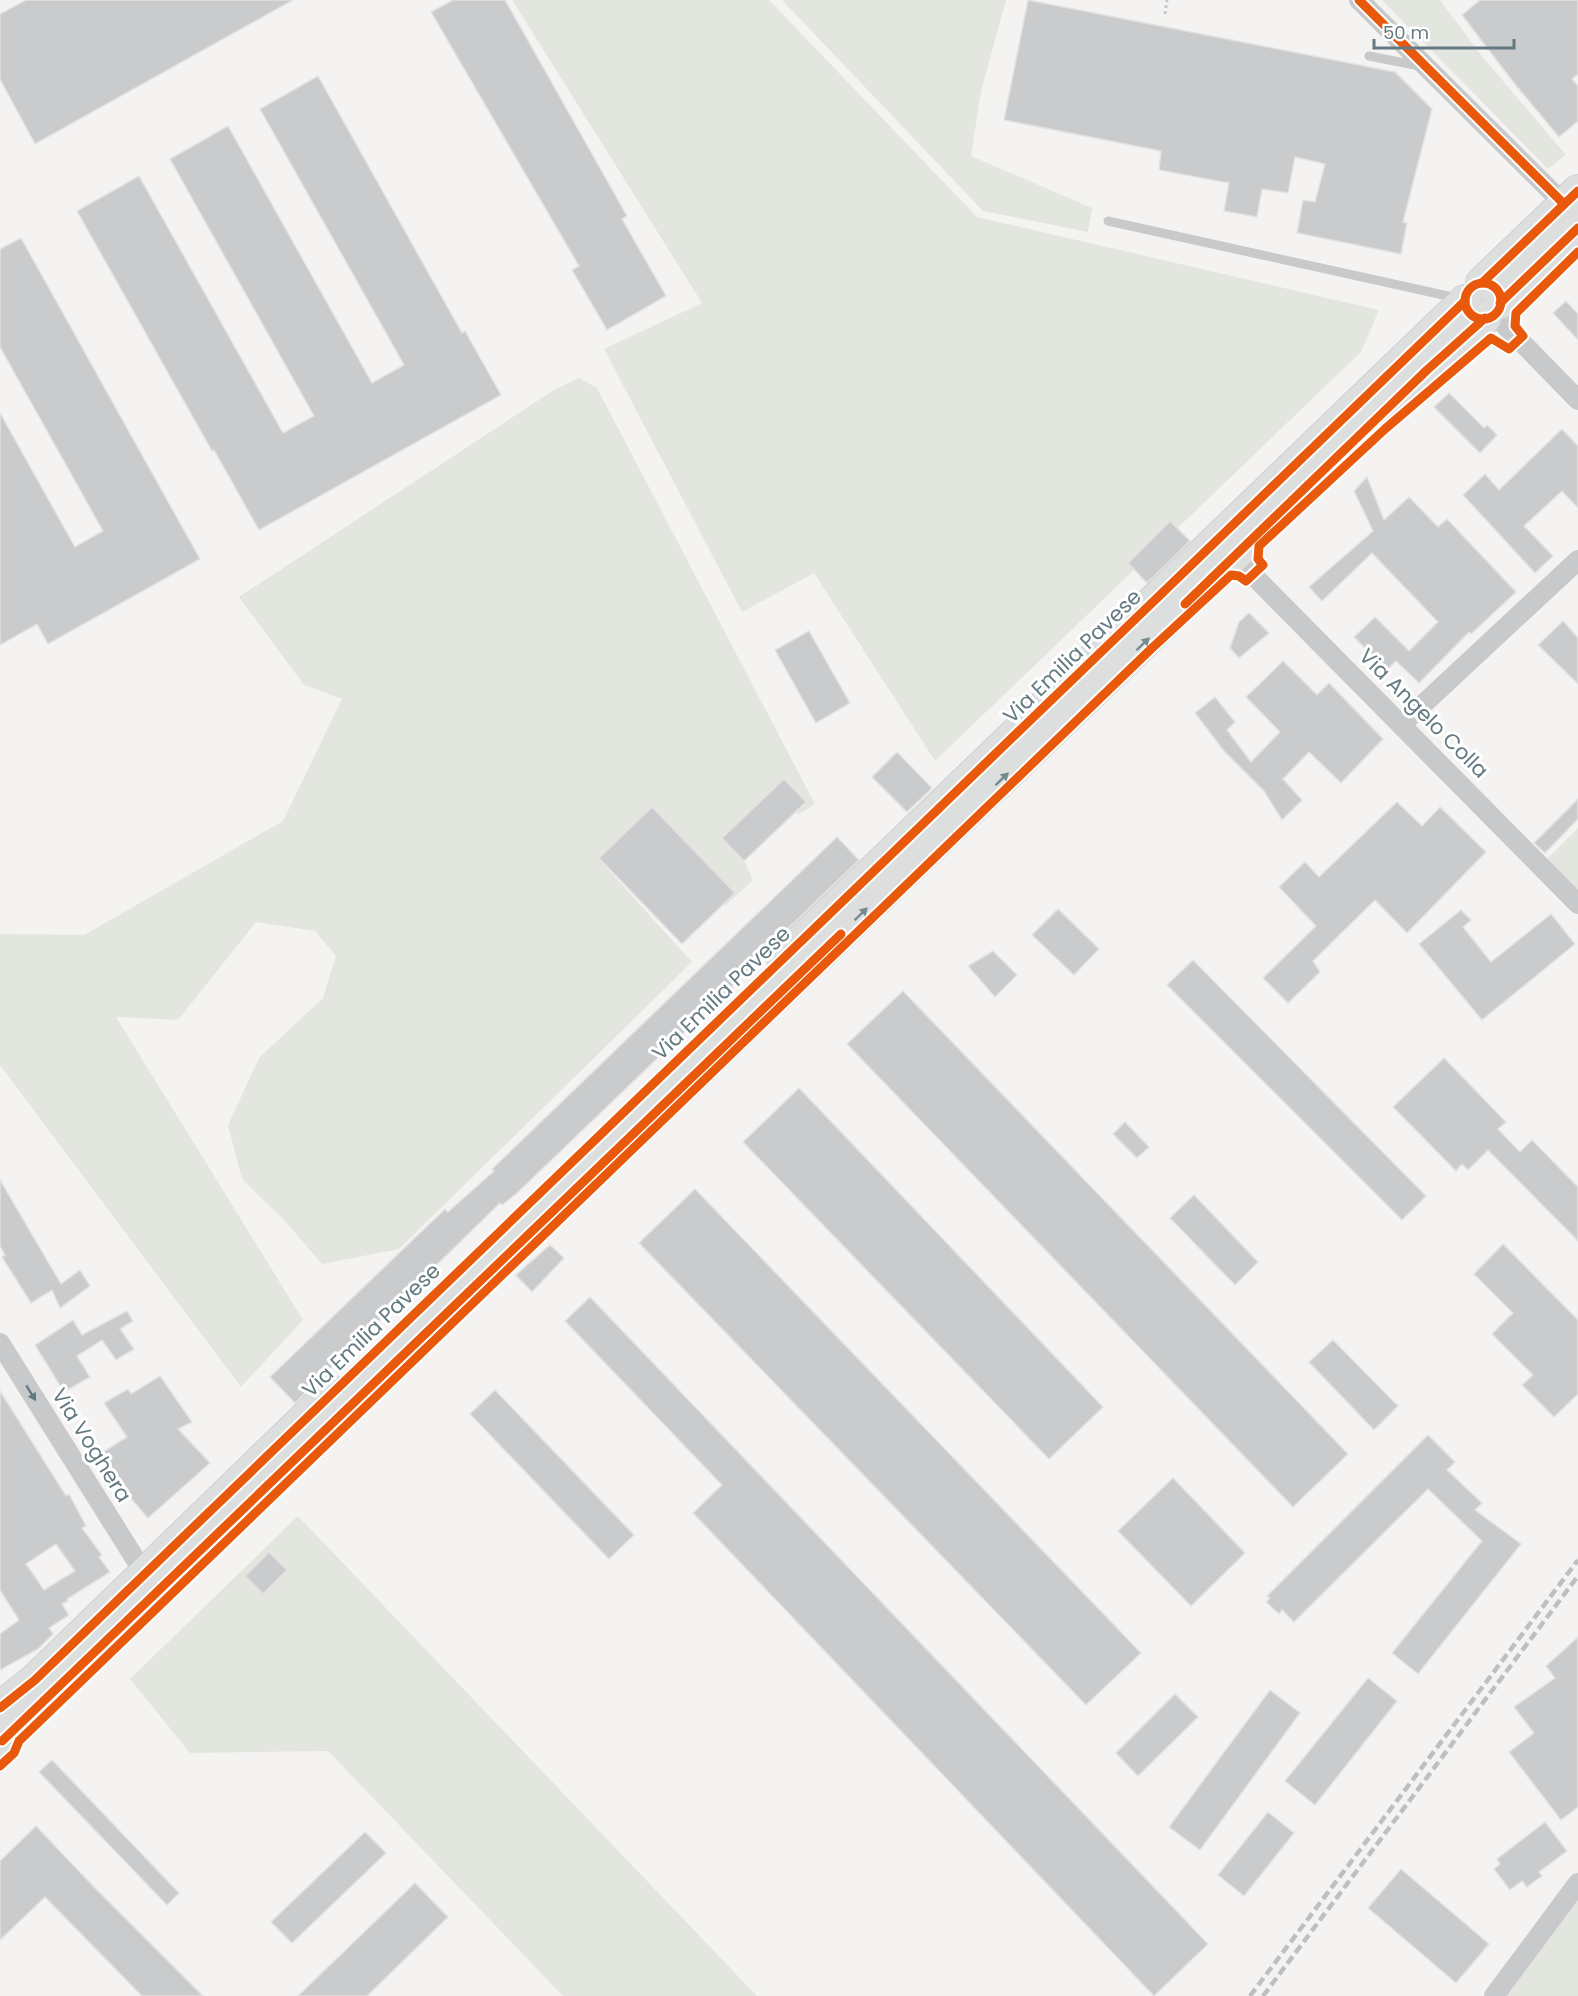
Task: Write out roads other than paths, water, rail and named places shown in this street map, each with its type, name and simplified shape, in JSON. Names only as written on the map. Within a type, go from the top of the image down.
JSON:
[{"type":"main road","name":"Via Emilia Pavese","points":[[1,1741],[1427,370],[1573,208]]},
{"type":"main road","name":"Via Emilia Pavese","points":[[0,1708],[35,1680],[144,1573],[1485,304]]},
{"type":"street","points":[[1359,0],[1573,208]]},
{"type":"street","points":[[1485,304],[1578,400]]},
{"type":"street","name":"Via Angelo Colla","points":[[1234,556],[1578,904]]},
{"type":"street","points":[[1402,724],[1578,560]]},
{"type":"street","name":"Via Voghera","points":[[0,1343],[144,1573]]},
{"type":"street","points":[[1494,1996],[1578,1883]]},
{"type":"lane","points":[[1369,56],[1427,67]]},
{"type":"lane","points":[[1108,221],[1485,304]]},
{"type":"railway","points":[[1250,1996],[1578,1560]]},
{"type":"railway","points":[[1263,1996],[1578,1576]]}]
